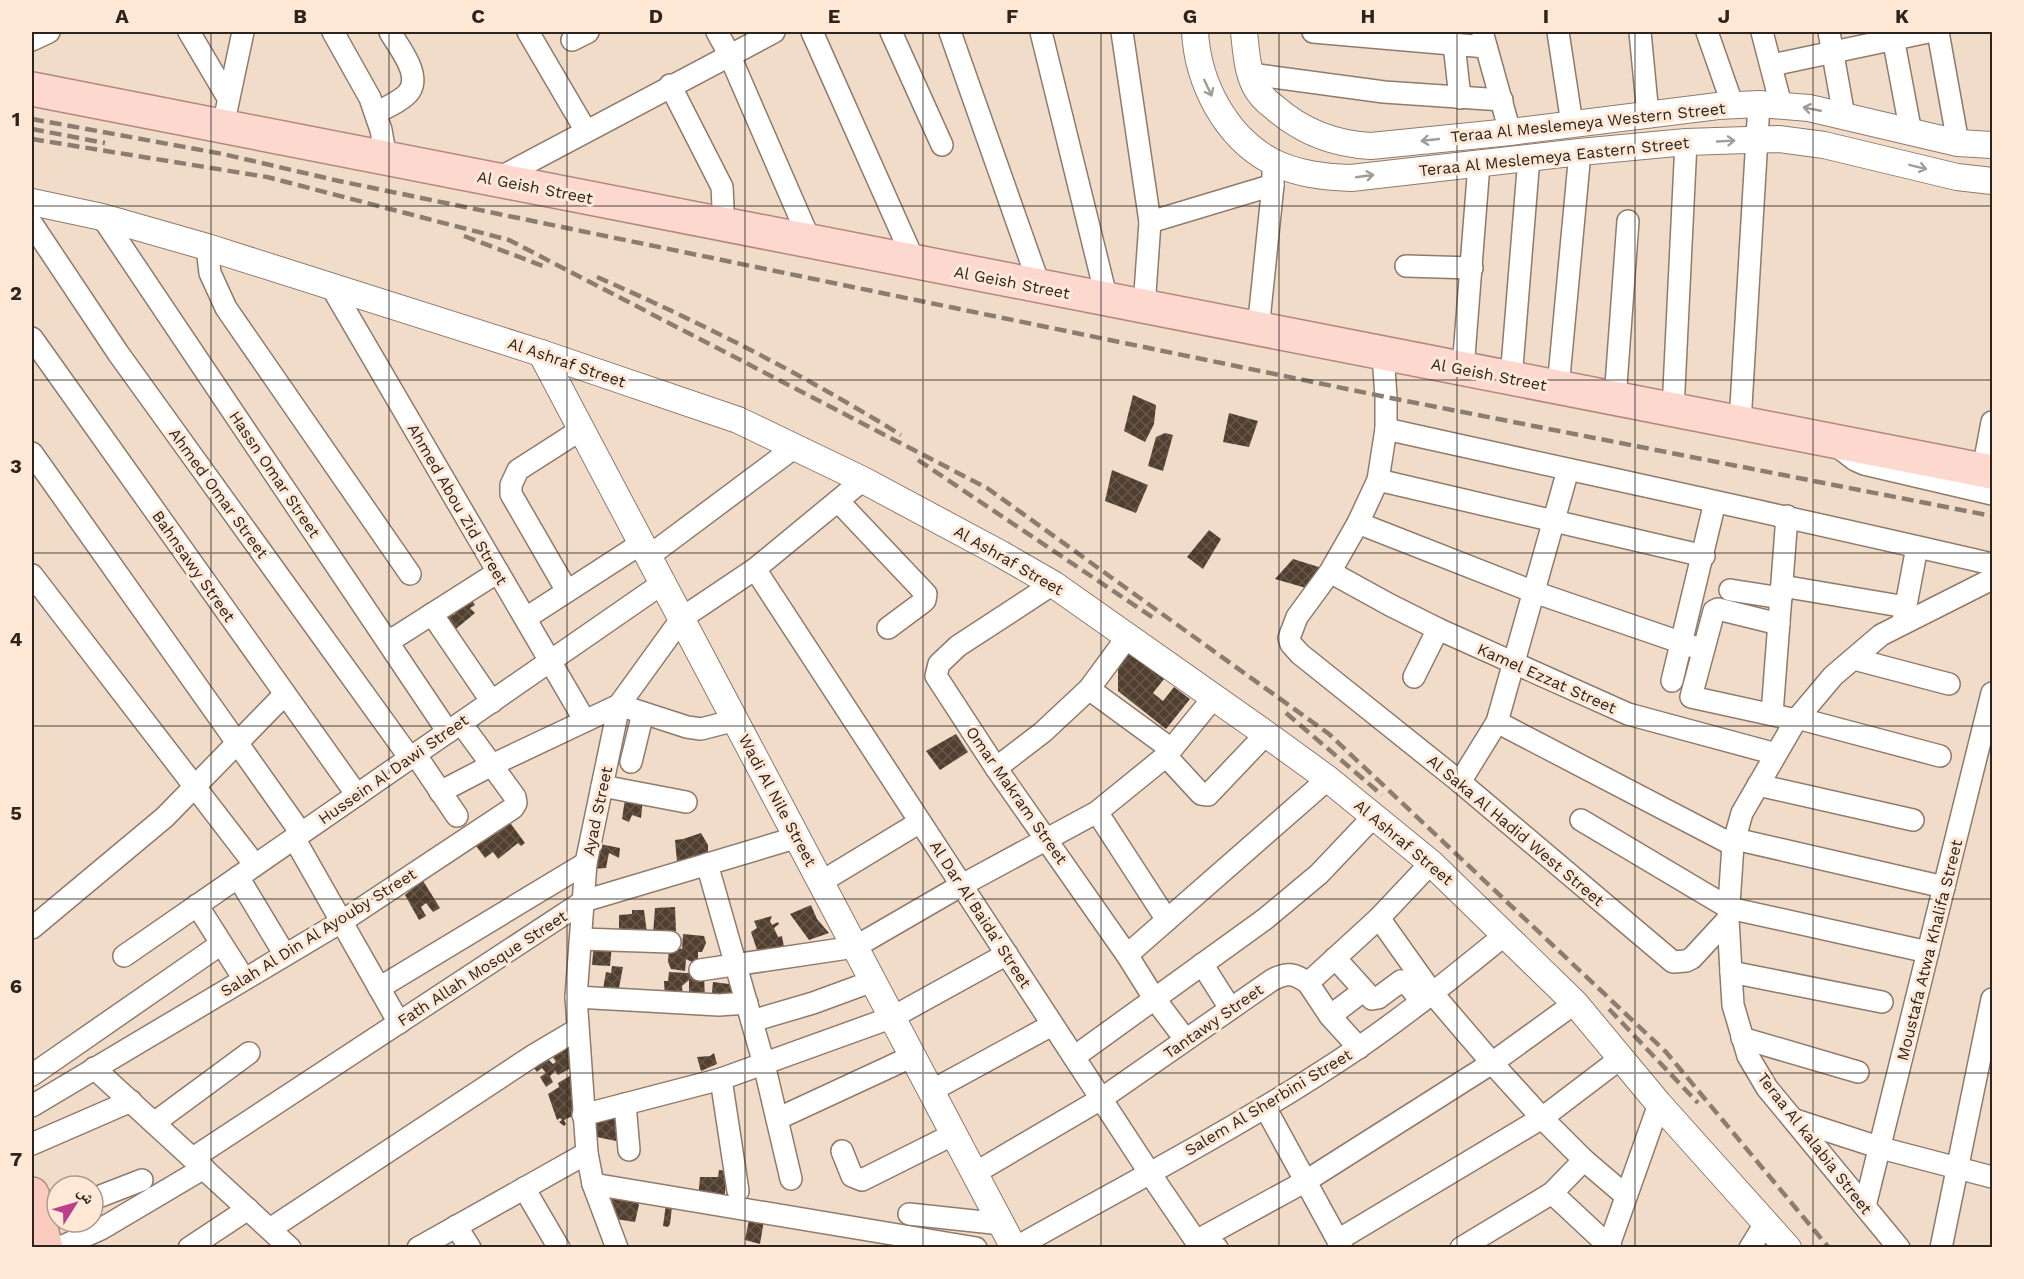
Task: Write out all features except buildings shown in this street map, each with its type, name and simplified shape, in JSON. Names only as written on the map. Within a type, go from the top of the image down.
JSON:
[{"type":"main road","name":"Al Geish Street","points":[[32,89],[226,112],[386,158],[811,243],[1833,441],[1989,479]]},
{"type":"street","points":[[32,40],[49,32]]},
{"type":"street","points":[[189,32],[226,112]]},
{"type":"street","points":[[226,112],[243,32]]},
{"type":"street","points":[[333,32],[362,82],[376,113],[386,158]]},
{"type":"street","points":[[376,113],[405,96],[413,85],[410,67],[390,32]]},
{"type":"street","points":[[528,32],[586,131]]},
{"type":"street","points":[[717,32],[729,54],[811,243]]},
{"type":"street","points":[[496,179],[774,32]]},
{"type":"street","points":[[812,32],[915,263]]},
{"type":"street","points":[[891,32],[942,145]]},
{"type":"street","points":[[950,32],[1040,287]]},
{"type":"street","points":[[1041,32],[1107,300]]},
{"type":"street","points":[[1122,32],[1150,222],[1144,307]]},
{"type":"street","name":"Teraa Al Meslemeya Eastern Street","points":[[1195,32],[1199,65],[1207,87],[1220,110],[1243,140],[1257,152],[1273,173],[1351,178],[1529,157],[1686,142],[1778,139],[1816,144],[1957,177],[1992,181]]},
{"type":"street","name":"Teraa Al Meslemeya Western Street","points":[[1244,32],[1251,74],[1256,87],[1268,102],[1283,116],[1299,126],[1335,141],[1371,146],[1733,106],[1770,105],[1809,108],[1958,143],[1992,145]]},
{"type":"street","points":[[1313,32],[1454,44],[1484,39],[1510,132]]},
{"type":"street","points":[[1558,32],[1572,124]]},
{"type":"street","points":[[1640,32],[1648,115]]},
{"type":"street","points":[[1707,32],[1733,106]]},
{"type":"street","points":[[1740,423],[1757,140],[1770,105],[1772,65],[1762,32]]},
{"type":"street","points":[[1772,65],[1831,42],[1928,32]]},
{"type":"street","points":[[1938,32],[1958,143]]},
{"type":"street","points":[[1893,35],[1911,133]]},
{"type":"street","points":[[1831,42],[1844,116]]},
{"type":"street","points":[[1454,44],[1460,98]]},
{"type":"street","points":[[1251,74],[1384,92],[1502,100]]},
{"type":"street","points":[[670,85],[722,187],[723,206],[719,224]]},
{"type":"street","points":[[1673,410],[1686,142]]},
{"type":"street","points":[[1558,388],[1580,152]]},
{"type":"street","points":[[1511,379],[1529,157]]},
{"type":"street","points":[[1463,369],[1479,164]]},
{"type":"street","points":[[1150,222],[1273,173],[1258,330]]},
{"type":"street","name":"Al Ashraf Street","points":[[32,202],[102,217],[207,247],[541,353],[738,420],[863,480],[1053,584],[1328,779],[1431,863],[1575,1004],[1659,1104],[1788,1248]]},
{"type":"street","name":"Hassn Omar Street","points":[[102,217],[388,642],[454,728]]},
{"type":"street","points":[[1616,399],[1628,221]]},
{"type":"street","name":"Ahmed Omar Street","points":[[32,224],[125,363],[457,816]]},
{"type":"street","points":[[207,247],[210,273],[226,308],[410,574]]},
{"type":"street","points":[[1406,266],[1472,268]]},
{"type":"street","name":"Ahmed Abou Zid Street","points":[[331,286],[585,721]]},
{"type":"street","name":"Bahnsawy Street","points":[[32,338],[357,795]]},
{"type":"street","name":"Wadi Al Nile Street","points":[[541,353],[1014,1248]]},
{"type":"street","points":[[1330,572],[1358,523],[1378,480],[1386,429],[1383,354]]},
{"type":"street","points":[[1989,479],[1992,422]]},
{"type":"street","points":[[567,591],[511,494],[511,485],[518,470],[582,429]]},
{"type":"street","points":[[1386,429],[1787,516],[1992,564]]},
{"type":"street","points":[[526,618],[567,591],[645,549],[795,447]]},
{"type":"street","points":[[32,453],[237,743],[297,836],[341,922],[399,1023]]},
{"type":"street","points":[[1460,782],[1497,722],[1568,470]]},
{"type":"street","name":"Ayad Street","points":[[617,1248],[593,1184],[587,1152],[576,997],[586,864],[619,705],[682,618],[755,569],[863,480]]},
{"type":"street","points":[[1378,480],[1704,556]]},
{"type":"street","points":[[838,501],[926,594],[923,602],[888,628]]},
{"type":"street","points":[[1672,681],[1704,556],[1715,502]]},
{"type":"street","points":[[1772,714],[1787,516]]},
{"type":"street","points":[[1358,523],[1534,592],[1703,650]]},
{"type":"street","points":[[1730,590],[1781,592],[1904,616],[1917,547]]},
{"type":"street","name":"Al Dar Al Baida' Street","points":[[755,569],[1052,1025],[1197,1241]]},
{"type":"street","points":[[388,642],[498,572]]},
{"type":"street","name":"Kamel Ezzat Street","points":[[1330,572],[1438,629],[1628,714],[1776,754]]},
{"type":"street","name":"Al Saka Al Hadid West Street","points":[[1330,572],[1291,629],[1289,638],[1291,644],[1300,654],[1460,782],[1673,962],[1692,958],[1729,913]]},
{"type":"street","points":[[32,575],[195,788],[247,871],[285,955]]},
{"type":"street","name":"Teraa Al kalabia Street","points":[[1899,1248],[1767,1088],[1749,1056],[1734,1005],[1731,972],[1729,913],[1734,842],[1742,813],[1776,754],[1797,719],[1833,676],[1904,616],[1992,579]]},
{"type":"street","name":"Hussein Al Dawi Street","points":[[124,956],[663,583]]},
{"type":"street","name":"Omar Makram Street","points":[[1053,584],[958,645],[945,656],[936,671],[939,683],[996,768],[1048,839],[1154,998],[1185,1039]]},
{"type":"street","points":[[1779,624],[1716,609],[1691,697],[1797,719],[1940,756]]},
{"type":"street","points":[[432,614],[492,702]]},
{"type":"street","points":[[1414,677],[1438,629]]},
{"type":"street","points":[[996,768],[1043,732],[1089,689],[1128,636]]},
{"type":"street","points":[[1854,659],[1949,684]]},
{"type":"street","points":[[1089,689],[1168,753],[1201,794],[1208,795],[1266,734]]},
{"type":"street","name":"Moustafa Atwa Khalifa Street","points":[[1865,1206],[1992,693]]},
{"type":"street","points":[[32,928],[165,817],[285,694]]},
{"type":"street","points":[[700,970],[855,947],[962,885],[1097,812],[1168,753],[1214,697]]},
{"type":"street","points":[[441,792],[492,765],[619,705],[687,727],[701,729],[736,720]]},
{"type":"street","points":[[631,762],[643,713]]},
{"type":"street","points":[[1497,722],[1734,842],[1944,886]]},
{"type":"street","name":"Salah Al Din Al Ayouby Street","points":[[32,1106],[341,922],[513,808],[516,803],[515,797],[492,765],[454,728]]},
{"type":"street","points":[[1127,955],[1328,779]]},
{"type":"street","points":[[1758,785],[1913,820]]},
{"type":"street","points":[[602,786],[686,802]]},
{"type":"street","points":[[1097,812],[1167,920]]},
{"type":"street","points":[[1074,1057],[1265,919],[1319,874],[1374,816]]},
{"type":"street","points":[[1581,820],[1729,913],[1928,952]]},
{"type":"street","points":[[821,882],[920,822]]},
{"type":"street","name":"Fath Allah Mosque Street","points":[[105,1226],[399,1023],[584,901],[798,837]]},
{"type":"street","points":[[1359,1048],[1330,1016],[1308,983],[1378,918],[1431,863]]},
{"type":"street","points":[[379,988],[586,864]]},
{"type":"street","points":[[707,864],[764,1064],[791,1179]]},
{"type":"street","points":[[197,905],[244,979]]},
{"type":"street","points":[[1378,918],[1427,998]]},
{"type":"street","name":"Salem Al Sherbini Street","points":[[1014,1248],[1265,1107],[1359,1048],[1427,998],[1506,934]]},
{"type":"street","points":[[581,939],[670,942]]},
{"type":"street","points":[[32,1075],[221,944]]},
{"type":"street","points":[[583,1115],[721,1079],[893,1017],[1007,954]]},
{"type":"street","points":[[1335,958],[1372,999],[1376,999],[1403,981],[1427,998],[1492,1063],[1542,1118],[1584,1160],[1625,1196]]},
{"type":"street","points":[[1202,964],[1230,1008]]},
{"type":"street","points":[[1731,972],[1882,1002]]},
{"type":"street","name":"Tantawy Street","points":[[975,1173],[1101,1099],[1279,976],[1296,975],[1308,983]]},
{"type":"street","points":[[576,997],[718,1005],[749,1012],[813,1004],[873,981]]},
{"type":"street","points":[[1330,1016],[1363,991]]},
{"type":"street","points":[[1941,1248],[1992,999]]},
{"type":"street","points":[[1197,1241],[1306,1181],[1492,1063],[1575,1004]]},
{"type":"street","points":[[931,1091],[1052,1025]]},
{"type":"street","points":[[94,1068],[248,1209],[276,1240],[534,1055],[578,1029]]},
{"type":"street","points":[[1742,1038],[1858,1072]]},
{"type":"street","points":[[154,1122],[249,1053]]},
{"type":"street","points":[[777,1119],[913,1056]]},
{"type":"street","points":[[1265,1107],[1340,1244],[1542,1118],[1621,1058]]},
{"type":"street","points":[[721,1079],[738,1191]]},
{"type":"street","points":[[32,1144],[131,1101]]},
{"type":"street","points":[[625,1104],[629,1150]]},
{"type":"street","points":[[1552,1193],[1609,1247],[1659,1104]]},
{"type":"street","points":[[1794,1120],[1881,1148],[1992,1177]]},
{"type":"street","points":[[842,1151],[852,1176],[862,1180],[954,1134]]},
{"type":"street","points":[[418,1248],[587,1152]]},
{"type":"street","points":[[1461,1248],[1552,1193],[1584,1160]]},
{"type":"street","points":[[105,1194],[142,1180]]},
{"type":"street","points":[[593,1184],[976,1248]]},
{"type":"street","points":[[524,1188],[559,1248]]},
{"type":"street","points":[[189,1248],[248,1209]]},
{"type":"street","points":[[909,1214],[1002,1224]]},
{"type":"street","points":[[1750,1248],[1766,1222]]},
{"type":"street","points":[[456,1226],[470,1248]]},
{"type":"street","name":"Fath Allah Mosque Street","points":[[53,1234],[63,1246],[90,1234]]},
{"type":"street","points":[[1197,1241],[1217,1248]]},
{"type":"railway","points":[[32,119],[223,154],[339,181],[1386,397],[1992,516]]},
{"type":"railway","points":[[32,129],[105,143]]},
{"type":"railway","points":[[32,139],[267,177],[509,240],[987,488],[1329,734],[1666,1052],[1829,1248]]},
{"type":"railway","points":[[464,236],[543,266]]},
{"type":"railway","points":[[597,277],[752,351],[827,391],[901,435]]},
{"type":"railway","points":[[918,460],[1155,619]]},
{"type":"railway","points":[[1286,713],[1382,795]]},
{"type":"railway","points":[[1609,1009],[1698,1103]]}]
